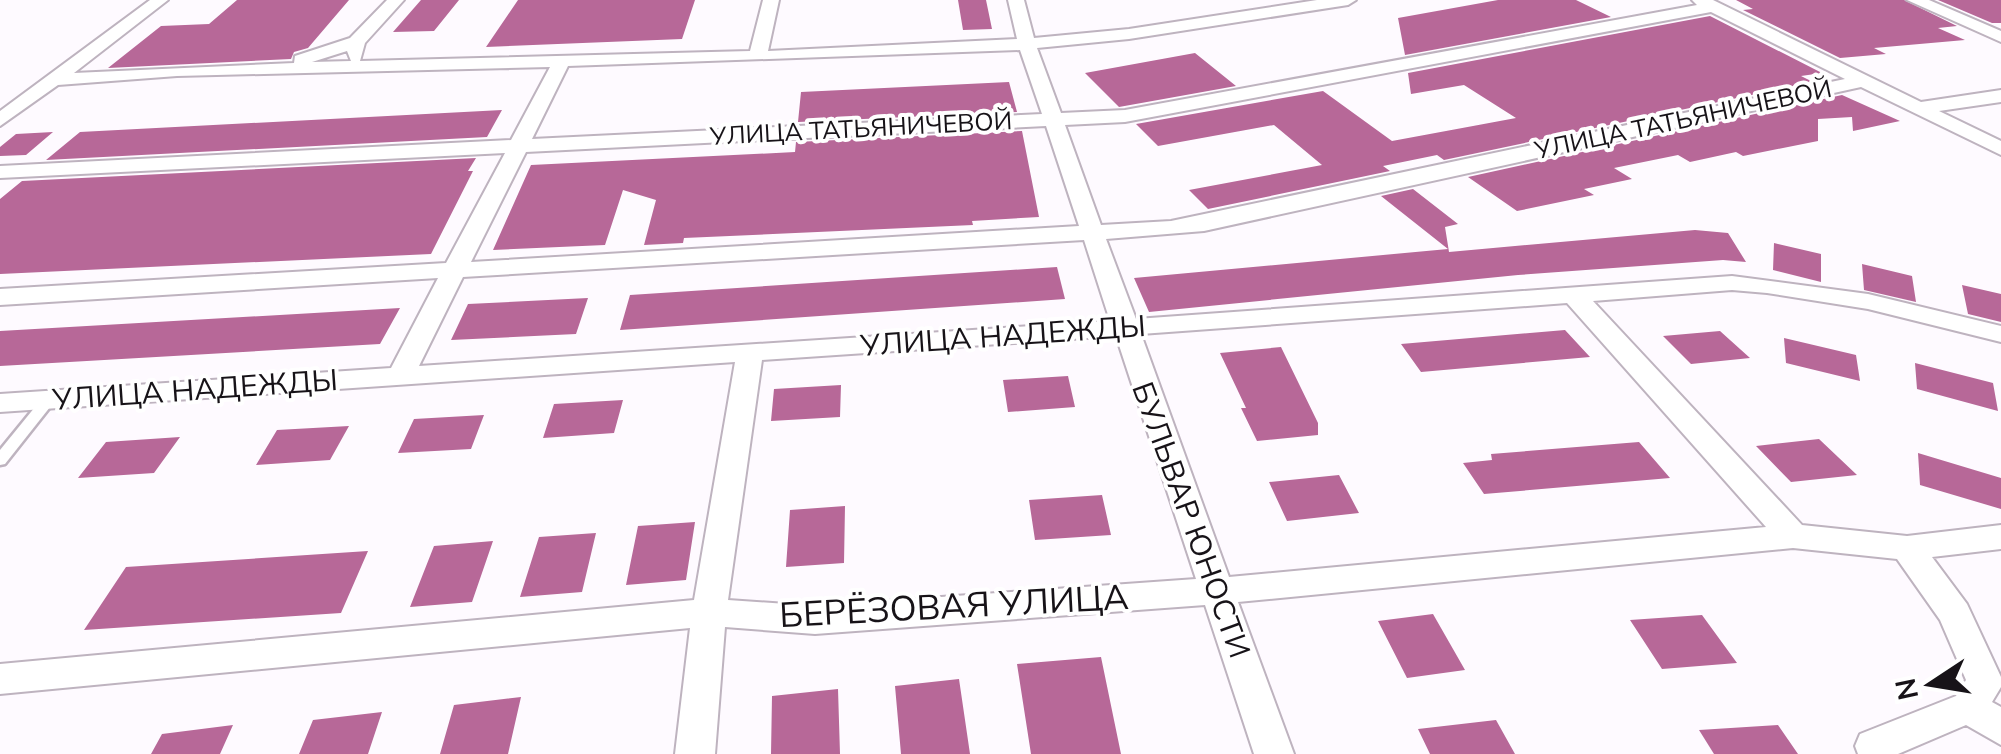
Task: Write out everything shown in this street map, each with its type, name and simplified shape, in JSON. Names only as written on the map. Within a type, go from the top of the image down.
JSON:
[{"type":"street","points":[[0,120],[160,0]]},
{"type":"street","points":[[270,70],[356,42],[396,0]]},
{"type":"street","points":[[758,56],[771,0]]},
{"type":"street","name":"БУЛЬВАР ЮНОСТИ","points":[[1016,0],[1027,44],[1123,328],[1274,754]]},
{"type":"street","points":[[0,92],[178,71],[758,56],[1027,44],[1147,32],[1348,0]]},
{"type":"street","points":[[1915,0],[2001,37]]},
{"type":"street","points":[[1706,3],[2001,150]]},
{"type":"street","name":"УЛИЦА ТАТЬЯНИЧЕВОЙ","points":[[0,172],[1125,116],[1706,3]]},
{"type":"street","points":[[354,68],[356,42]]},
{"type":"street","points":[[400,377],[563,60]]},
{"type":"street","name":"УЛИЦА ТАТЬЯНИЧЕВОЙ","points":[[1092,232],[1204,224],[1862,80]]},
{"type":"street","points":[[1919,108],[2001,96]]},
{"type":"street","points":[[0,297],[1092,232]]},
{"type":"street","name":"УЛИЦА НАДЕЖДЫ","points":[[0,403],[1732,283],[1795,287],[1882,302],[2001,334]]},
{"type":"street","points":[[1574,295],[1793,536]]},
{"type":"street","points":[[694,754],[709,612],[750,353]]},
{"type":"street","name":"БЕРЁЗОВАЯ УЛИЦА","points":[[0,679],[709,612],[815,620],[1217,591],[1793,536],[1907,548],[2001,537]]},
{"type":"street","points":[[1874,746],[1969,706],[1985,682],[1955,614],[1907,548]]},
{"type":"street","points":[[1969,706],[2001,728]]},
{"type":"lane","points":[[0,460],[49,400]]},
{"type":"building","points":[[237,0],[349,0],[308,48],[294,52],[291,59],[108,68],[161,26],[209,24]]},
{"type":"building","points":[[421,0],[459,0],[434,31],[393,32]]},
{"type":"building","points":[[518,0],[695,0],[682,39],[486,47]]},
{"type":"building","points":[[958,0],[986,0],[992,29],[963,30]]},
{"type":"building","points":[[1498,0],[1576,0],[1611,17],[1405,55],[1398,18]]},
{"type":"building","points":[[1736,0],[1904,0],[1957,26],[1938,28],[1965,40],[1874,48],[1886,54],[1840,58],[1743,10],[1753,9]]},
{"type":"building","points":[[1938,0],[2001,0],[2001,23],[1992,23]]},
{"type":"building","points":[[1710,16],[1822,73],[1801,76],[1813,82],[1444,160],[1437,155],[1383,166],[1390,171],[1208,209],[1189,190],[1322,165],[1274,125],[1158,146],[1136,124],[1323,91],[1392,141],[1516,118],[1464,85],[1411,94],[1408,73]]},
{"type":"building","points":[[1195,53],[1236,86],[1119,107],[1085,73]]},
{"type":"building","points":[[1009,82],[1017,112],[798,122],[801,92]]},
{"type":"building","points":[[1842,95],[1900,121],[1853,131],[1852,117],[1818,119],[1818,141],[1743,156],[1736,152],[1690,162],[1678,155],[1614,168],[1632,179],[1584,189],[1594,195],[1517,211],[1468,177]]},
{"type":"building","points":[[502,110],[487,137],[46,160],[80,132]]},
{"type":"building","points":[[1022,131],[1039,217],[972,221],[973,225],[684,238],[683,243],[644,245],[656,200],[623,190],[605,245],[493,250],[531,165],[795,152],[796,142]]},
{"type":"building","points":[[53,132],[26,155],[0,156],[0,147],[16,134]]},
{"type":"building","points":[[476,158],[431,254],[0,274],[0,199],[22,181]]},
{"type":"building","points":[[1413,189],[1458,224],[1445,227],[1449,252],[1695,230],[1728,233],[1746,262],[1723,260],[1518,275],[1149,312],[1134,278],[1448,249],[1381,196]]},
{"type":"building","points":[[1774,243],[1821,254],[1821,282],[1773,270]]},
{"type":"building","points":[[1862,264],[1912,276],[1916,302],[1864,290]]},
{"type":"building","points":[[1057,267],[1065,299],[620,330],[630,295]]},
{"type":"building","points":[[1962,285],[2001,294],[2001,322],[1968,314]]},
{"type":"building","points":[[588,298],[576,334],[451,340],[468,304]]},
{"type":"building","points":[[400,308],[380,344],[0,366],[0,331]]},
{"type":"building","points":[[1565,330],[1590,357],[1421,372],[1401,344]]},
{"type":"building","points":[[1720,331],[1750,358],[1691,364],[1663,336]]},
{"type":"building","points":[[1784,338],[1856,355],[1860,381],[1786,363]]},
{"type":"building","points":[[1281,347],[1318,423],[1318,435],[1257,441],[1220,353]]},
{"type":"building","points":[[1915,363],[1993,383],[1998,411],[1917,389]]},
{"type":"building","points":[[1068,376],[1075,407],[1008,412],[1003,380]]},
{"type":"building","points":[[841,385],[840,417],[771,421],[774,389]]},
{"type":"building","points":[[623,400],[614,433],[543,438],[554,404]]},
{"type":"building","points":[[484,415],[471,449],[398,453],[414,419]]},
{"type":"building","points":[[349,426],[330,460],[256,465],[277,430]]},
{"type":"building","points":[[180,437],[154,473],[78,478],[106,442]]},
{"type":"building","points":[[1819,439],[1857,475],[1791,482],[1756,446]]},
{"type":"building","points":[[1639,442],[1670,478],[1484,494],[1463,463],[1492,460],[1491,454]]},
{"type":"building","points":[[1918,453],[2001,478],[2001,509],[1920,485]]},
{"type":"building","points":[[1339,475],[1359,513],[1287,521],[1269,482]]},
{"type":"building","points":[[1102,495],[1111,535],[1035,540],[1029,500]]},
{"type":"building","points":[[845,506],[844,563],[786,567],[790,510]]},
{"type":"building","points":[[695,522],[686,580],[626,585],[638,526]]},
{"type":"building","points":[[596,533],[582,592],[520,597],[539,537]]},
{"type":"building","points":[[493,541],[472,602],[410,607],[434,546]]},
{"type":"building","points":[[368,551],[341,613],[84,630],[126,567]]},
{"type":"building","points":[[1433,614],[1465,670],[1407,678],[1378,621]]},
{"type":"building","points":[[1702,615],[1737,663],[1662,669],[1630,620]]},
{"type":"building","points":[[1101,657],[1121,754],[1031,754],[1017,664]]},
{"type":"building","points":[[959,679],[970,754],[901,754],[895,686]]},
{"type":"building","points":[[838,689],[840,754],[771,754],[772,696]]},
{"type":"building","points":[[521,697],[508,754],[440,754],[454,705]]},
{"type":"building","points":[[382,712],[368,754],[299,754],[313,720]]},
{"type":"building","points":[[1496,720],[1515,754],[1430,754],[1418,729]]},
{"type":"building","points":[[233,725],[220,754],[151,754],[162,734]]},
{"type":"building","points":[[1778,725],[1798,754],[1714,754],[1699,730]]}]
